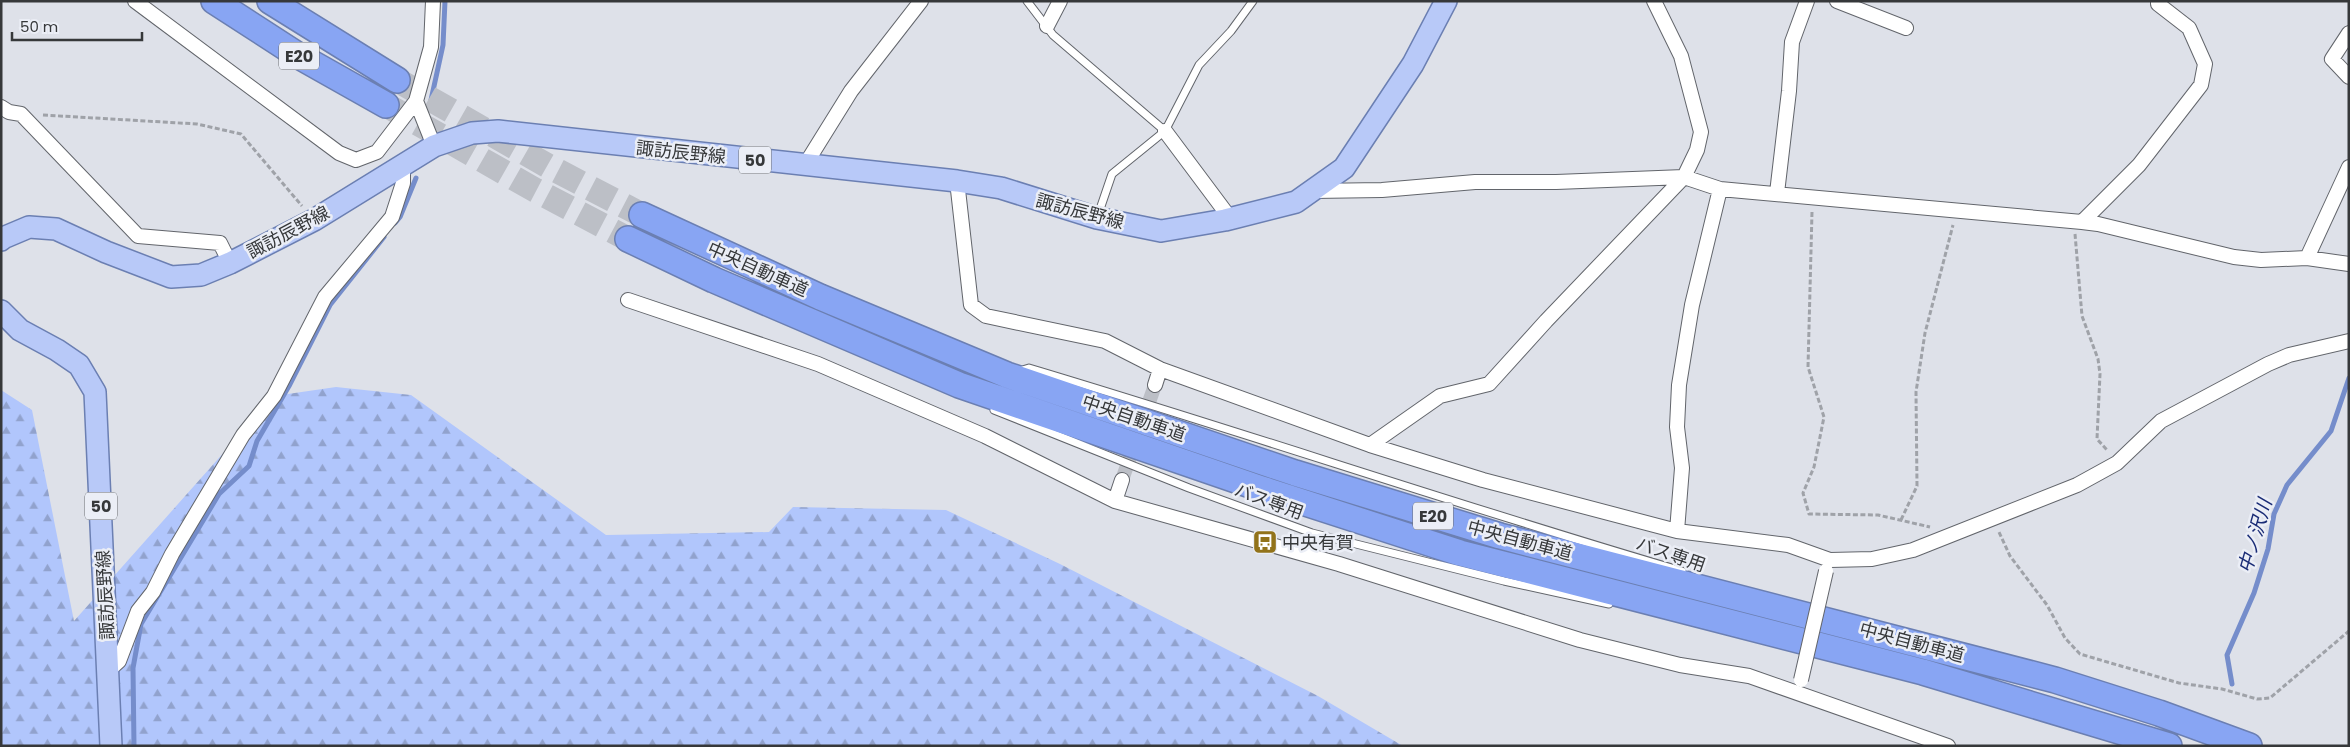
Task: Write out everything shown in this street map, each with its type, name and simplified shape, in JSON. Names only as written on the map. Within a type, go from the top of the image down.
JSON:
[{"type":"highway","name":"E20","points":[[214,1],[299,56],[386,105]]},
{"type":"highway","name":"E20","points":[[270,1],[397,80]]},
{"type":"highway","name":"中央自動車道","points":[[642,215],[820,297],[1007,376],[1294,473],[1500,536],[1714,587],[2055,680],[2159,713],[2249,746]]},
{"type":"highway","name":"中央自動車道","points":[[628,239],[714,280],[959,385],[1213,473],[1460,553],[1665,609],[1923,672],[2169,746]]},
{"type":"main road","name":"諏訪辰野線","points":[[1,240],[29,227],[56,228],[106,252],[171,277],[201,275],[230,263],[314,220],[434,146],[472,133],[527,133],[586,142],[957,181],[1001,188],[1097,218],[1161,231],[1230,218],[1296,202],[1344,168],[1413,64],[1446,1]]},
{"type":"main road","name":"諏訪辰野線","points":[[1,311],[20,330],[58,350],[79,365],[95,392],[111,746]]},
{"type":"street","points":[[135,1],[339,153],[356,160],[377,152],[416,101],[431,47],[433,1]]},
{"type":"street","points":[[805,165],[851,91],[921,1]]},
{"type":"street","points":[[1047,26],[1060,1]]},
{"type":"street","points":[[1370,445],[1440,396],[1489,384],[1546,320],[1684,177],[1697,150],[1701,132],[1681,56],[1654,1]]},
{"type":"street","points":[[1777,193],[1789,91],[1792,42],[1806,1]]},
{"type":"street","points":[[1837,1],[1906,28]]},
{"type":"street","points":[[2078,222],[2140,165],[2201,85],[2205,64],[2189,28],[2158,4],[2158,1]]},
{"type":"street","points":[[2349,33],[2332,58],[2349,77]]},
{"type":"street","points":[[416,101],[434,146]]},
{"type":"street","points":[[1,107],[9,112],[20,114],[138,236],[220,243],[230,263]]},
{"type":"street","points":[[1165,131],[1230,218]]},
{"type":"street","points":[[109,670],[119,661],[138,611],[153,592],[172,554],[244,435],[274,396],[325,297],[392,217],[403,183],[404,165]]},
{"type":"street","points":[[2307,258],[2349,167]]},
{"type":"street","points":[[1312,191],[1382,190],[1475,182],[1556,182],[1684,177],[1720,189],[1812,196],[2098,224],[2234,257],[2261,260],[2307,258],[2349,264]]},
{"type":"street","points":[[957,181],[971,305],[986,316],[1105,341],[1160,369],[1370,445],[1482,480],[1677,532],[1788,545],[1828,566],[1913,550],[2077,485],[2117,463],[2161,421],[2268,364],[2290,355],[2349,342]]},
{"type":"street","points":[[1677,532],[1682,468],[1677,427],[1679,385],[1692,304],[1720,189]]},
{"type":"street","points":[[628,300],[818,364],[985,436],[1115,501],[1339,564],[1580,640],[1680,665],[1799,686],[1948,746]]},
{"type":"street","points":[[1155,385],[1160,369]]},
{"type":"street","points":[[1115,501],[1122,480]]},
{"type":"street","points":[[1799,686],[1828,566]]},
{"type":"lane","points":[[1027,1],[1053,35],[1165,131]]},
{"type":"lane","points":[[1097,218],[1112,174],[1165,131],[1199,65],[1231,31],[1253,1]]},
{"type":"lane","name":"バス専用","points":[[1007,376],[1029,368],[1189,415],[1549,532],[1690,573]]},
{"type":"lane","points":[[959,385],[980,400]]},
{"type":"lane","name":"バス専用","points":[[986,405],[994,410],[1189,488],[1312,533],[1504,581],[1620,606]]},
{"type":"path","points":[[20,114],[197,124],[241,134],[314,220]]},
{"type":"path","points":[[1812,196],[1808,366],[1824,417],[1814,467],[1803,493],[1809,514],[1878,515],[1932,527],[1942,538]]},
{"type":"path","points":[[1901,520],[1917,486],[1916,392],[1925,333],[1957,210]]},
{"type":"path","points":[[2078,222],[2082,316],[2098,359],[2100,374],[2098,438],[2117,463]]},
{"type":"path","points":[[1992,518],[2010,556],[2047,605],[2065,638],[2080,654],[2089,657],[2179,683],[2222,689],[2257,699],[2270,698],[2349,632]]},
{"type":"green space","points":[[336,387],[411,395],[606,535],[769,532],[793,507],[946,510],[1060,564],[1318,696],[1403,746],[1,746],[1,390],[32,410],[74,621],[274,396]]},
{"type":"waterway","points":[[431,100],[443,45],[445,1]]},
{"type":"waterway","points":[[395,223],[400,217],[416,178]]},
{"type":"waterway","points":[[134,746],[133,668],[141,624],[219,494],[249,466],[257,441],[289,386],[330,305],[384,237]]},
{"type":"waterway","name":"中ノ沢川","points":[[2232,684],[2227,655],[2254,593],[2268,549],[2274,514],[2287,485],[2331,431],[2349,378]]},
{"type":"tunnel","points":[[397,80],[548,166],[642,215]]},
{"type":"tunnel","points":[[386,105],[535,190],[628,239]]},
{"type":"tunnel","points":[[1122,480],[1155,385]]},
{"type":"place","name":"中央有賀","points":[[1265,542]]}]
